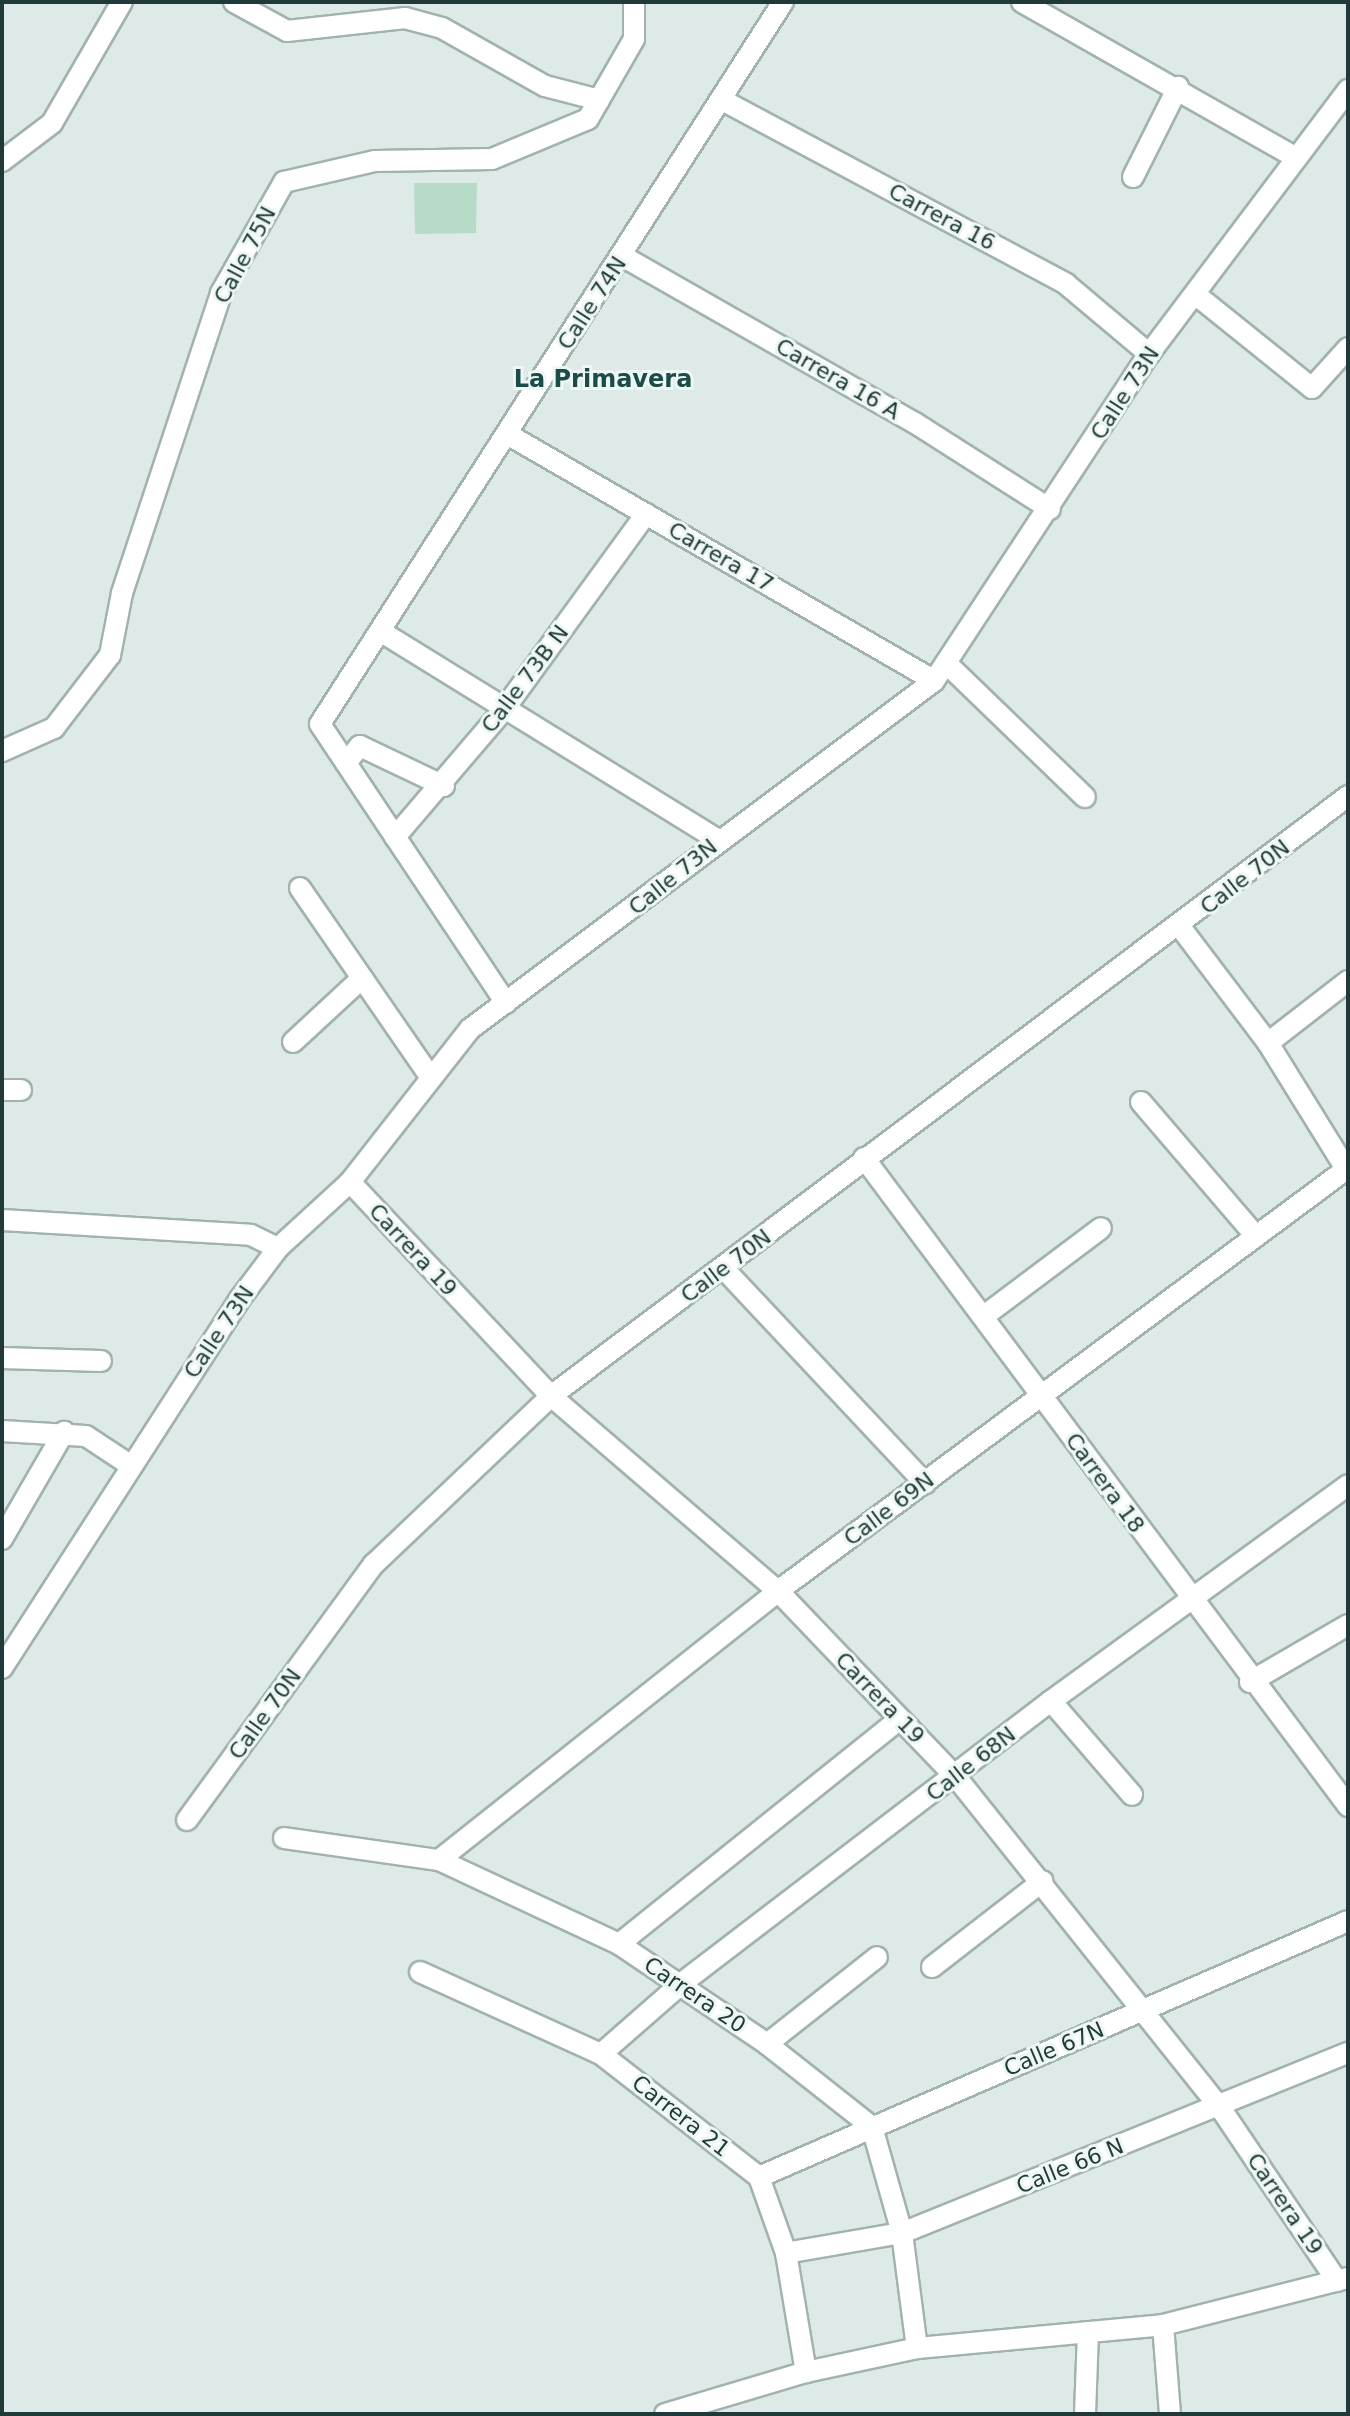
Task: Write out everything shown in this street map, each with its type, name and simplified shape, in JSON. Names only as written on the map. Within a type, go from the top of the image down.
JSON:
[{"type":"street","points":[[2,161],[52,123],[122,2]]},
{"type":"street","points":[[234,2],[287,31],[405,18],[442,28],[545,86],[599,100]]},
{"type":"street","name":"Calle 75N","points":[[2,751],[54,728],[110,655],[122,593],[221,293],[284,182],[375,161],[492,159],[588,119],[634,39],[634,2]]},
{"type":"street","name":"Calle 74N","points":[[346,763],[320,724],[783,2]]},
{"type":"street","points":[[1022,2],[1178,87],[1295,157]]},
{"type":"street","points":[[1133,177],[1178,87]]},
{"type":"street","name":"Calle 73N","points":[[2,1668],[130,1465],[278,1248],[350,1182],[470,1029],[934,681],[1050,509],[1149,354],[1348,90]]},
{"type":"street","name":"Carrera 16","points":[[722,100],[1066,284],[1149,354]]},
{"type":"street","name":"Carrera 16 A","points":[[622,256],[915,423],[1050,509]]},
{"type":"street","points":[[1195,294],[1312,388],[1348,348]]},
{"type":"street","name":"Carrera 17","points":[[507,434],[934,681]]},
{"type":"street","name":"Calle 73B N","points":[[395,837],[444,786],[505,708],[646,514]]},
{"type":"street","points":[[380,631],[719,840]]},
{"type":"street","points":[[946,663],[1085,797]]},
{"type":"street","points":[[444,786],[360,746],[346,763],[506,1003]]},
{"type":"street","name":"Calle 70N","points":[[187,1820],[374,1564],[551,1396],[724,1269],[864,1158],[1181,928],[1348,796]]},
{"type":"street","points":[[300,888],[431,1078]]},
{"type":"street","points":[[1181,928],[1268,1043],[1347,1169]]},
{"type":"street","points":[[293,1042],[362,978]]},
{"type":"street","points":[[1268,1043],[1348,981]]},
{"type":"street","points":[[1141,1102],[1256,1236]]},
{"type":"street","name":"Carrera 18","points":[[864,1158],[984,1316],[1250,1682],[1348,1806]]},
{"type":"street","name":"Calle 69N","points":[[439,1860],[778,1591],[1347,1169]]},
{"type":"street","name":"Carrera 19","points":[[350,1182],[551,1396],[778,1591],[956,1777],[1043,1881],[1219,2106],[1342,2279]]},
{"type":"street","points":[[2,1220],[251,1235],[278,1248]]},
{"type":"street","points":[[984,1316],[1101,1228]]},
{"type":"street","points":[[724,1269],[925,1483]]},
{"type":"street","points":[[2,1358],[101,1361]]},
{"type":"street","points":[[2,1431],[64,1432],[104,1445],[130,1465]]},
{"type":"street","points":[[2,1539],[64,1432]]},
{"type":"street","name":"Calle 68N","points":[[601,2054],[682,1983],[956,1777],[1051,1701],[1348,1485]]},
{"type":"street","points":[[1250,1682],[1348,1625]]},
{"type":"street","points":[[1051,1701],[1132,1795]]},
{"type":"street","points":[[619,1944],[900,1719]]},
{"type":"street","name":"Carrera 20","points":[[284,1838],[439,1860],[619,1944],[682,1983],[767,2044],[872,2127]]},
{"type":"street","points":[[932,1967],[1043,1881]]},
{"type":"street","name":"Calle 67N","points":[[759,2177],[1348,1921]]},
{"type":"street","points":[[767,2044],[877,1957]]},
{"type":"street","name":"Carrera 21","points":[[420,1972],[601,2054],[759,2177]]},
{"type":"street","name":"Calle 66 N","points":[[786,2253],[902,2233],[1348,2053]]},
{"type":"street","points":[[872,2127],[902,2233],[917,2348]]},
{"type":"street","points":[[759,2177],[786,2253],[806,2372]]},
{"type":"street","points":[[665,2414],[806,2372],[917,2348],[1163,2325],[1342,2279]]},
{"type":"street","points":[[1163,2325],[1170,2414]]},
{"type":"street","points":[[1085,2414],[1088,2332]]},
{"type":"green space","points":[[414,183],[477,183],[476,233],[415,234]]},
{"type":"district","name":"La Primavera","points":[[603,380]]}]
